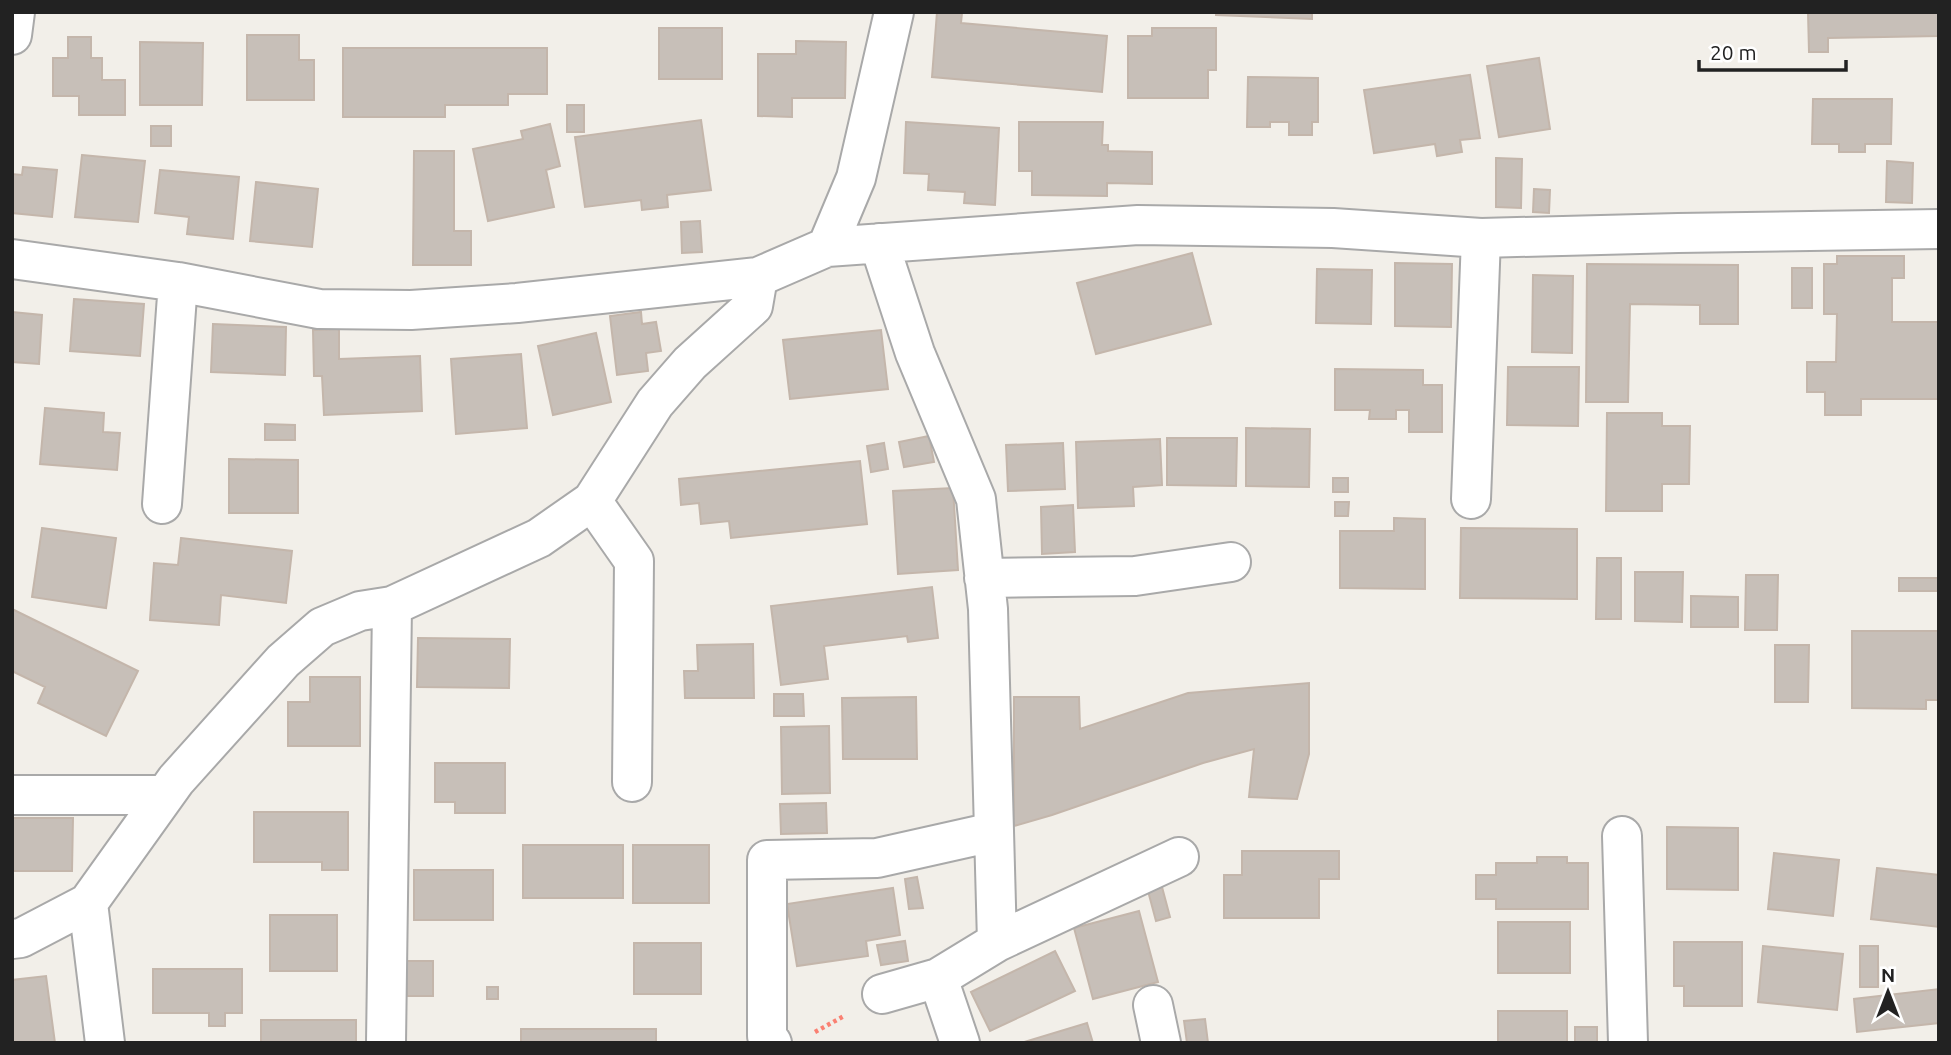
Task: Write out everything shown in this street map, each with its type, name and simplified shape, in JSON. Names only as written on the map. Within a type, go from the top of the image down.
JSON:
[{"type":"street","points":[[12,35],[15,12]]},
{"type":"street","points":[[827,247],[856,178],[894,12]]},
{"type":"street","points":[[12,259],[178,282],[319,309],[411,310],[517,303],[758,277],[827,247],[1138,226],[1333,228],[1481,239],[1939,229]]},
{"type":"street","points":[[1471,499],[1481,239]]},
{"type":"street","points":[[879,243],[915,353],[976,499],[988,609],[997,942]]},
{"type":"street","points":[[12,939],[21,938],[88,903],[176,780],[283,661],[322,627],[360,611],[392,606],[540,538],[592,500],[655,403],[690,363],[753,306],[758,277]]},
{"type":"street","points":[[162,504],[178,282]]},
{"type":"street","points":[[592,500],[634,561],[632,782]]},
{"type":"street","points":[[984,578],[1135,576],[1231,562]]},
{"type":"street","points":[[386,1043],[392,606]]},
{"type":"street","points":[[12,795],[165,795]]},
{"type":"street","points":[[789,1040],[767,1036],[767,860],[877,858],[993,832]]},
{"type":"street","points":[[1622,836],[1628,1043]]},
{"type":"street","points":[[882,994],[938,978],[997,942],[1179,857]]},
{"type":"street","points":[[88,903],[105,1043]]},
{"type":"street","points":[[938,978],[960,1043]]},
{"type":"street","points":[[1153,1005],[1161,1043]]},
{"type":"path","points":[[789,1040],[882,994]]},
{"type":"building","points":[[937,12],[962,13],[961,23],[1107,36],[1102,92],[932,77]]},
{"type":"building","points":[[1216,12],[1312,12],[1312,19],[1216,15]]},
{"type":"building","points":[[1808,12],[1939,12],[1939,36],[1828,38],[1828,52],[1809,52]]},
{"type":"building","points":[[659,28],[722,28],[722,79],[659,79]]},
{"type":"building","points":[[1152,28],[1216,28],[1216,70],[1208,70],[1208,98],[1128,98],[1128,36],[1152,36]]},
{"type":"building","points":[[247,35],[299,35],[299,60],[314,60],[314,100],[247,100]]},
{"type":"building","points":[[68,37],[91,37],[91,58],[102,58],[102,80],[125,80],[125,115],[79,115],[79,96],[53,96],[53,58],[68,58]]},
{"type":"building","points":[[796,41],[846,42],[845,98],[792,98],[792,117],[758,116],[758,54],[796,54]]},
{"type":"building","points":[[140,42],[203,43],[202,105],[140,105]]},
{"type":"building","points":[[343,48],[547,48],[547,94],[508,94],[508,105],[445,105],[445,117],[343,117]]},
{"type":"building","points":[[1539,58],[1550,129],[1499,137],[1487,66]]},
{"type":"building","points":[[1470,75],[1480,138],[1460,140],[1462,152],[1437,156],[1435,144],[1374,153],[1364,90]]},
{"type":"building","points":[[1248,77],[1318,78],[1318,122],[1312,122],[1312,135],[1289,135],[1289,122],[1270,122],[1270,127],[1247,127]]},
{"type":"building","points":[[1813,99],[1892,99],[1891,144],[1865,144],[1865,152],[1839,152],[1839,144],[1812,144]]},
{"type":"building","points":[[567,105],[584,105],[584,132],[567,132]]},
{"type":"building","points":[[701,120],[711,190],[667,195],[668,207],[642,210],[641,200],[585,207],[575,137]]},
{"type":"building","points":[[906,122],[999,128],[995,205],[964,203],[965,192],[928,190],[929,174],[904,173]]},
{"type":"building","points":[[1019,122],[1103,122],[1102,145],[1108,145],[1108,151],[1152,152],[1152,184],[1107,183],[1107,196],[1032,195],[1032,171],[1019,171]]},
{"type":"building","points":[[550,124],[560,166],[546,170],[554,207],[488,221],[473,149],[523,139],[521,131]]},
{"type":"building","points":[[151,126],[171,126],[171,146],[151,146]]},
{"type":"building","points":[[414,151],[454,151],[454,231],[471,231],[471,265],[413,265]]},
{"type":"building","points":[[82,155],[145,161],[138,222],[75,217]]},
{"type":"building","points":[[1496,158],[1522,159],[1521,208],[1496,207]]},
{"type":"building","points":[[1887,161],[1913,163],[1912,203],[1886,202]]},
{"type":"building","points":[[23,167],[57,170],[52,217],[12,213],[12,174],[22,175]]},
{"type":"building","points":[[160,170],[239,177],[233,239],[187,234],[189,217],[155,213]]},
{"type":"building","points":[[256,182],[318,189],[312,247],[250,241]]},
{"type":"building","points":[[1534,189],[1550,190],[1549,213],[1533,212]]},
{"type":"building","points":[[700,221],[702,252],[682,253],[681,222]]},
{"type":"building","points":[[1192,253],[1211,324],[1096,354],[1077,283]]},
{"type":"building","points":[[1837,256],[1904,256],[1904,278],[1892,278],[1892,322],[1939,322],[1939,399],[1861,399],[1861,415],[1825,415],[1825,392],[1807,392],[1807,362],[1836,362],[1837,314],[1824,314],[1824,264],[1837,264]]},
{"type":"building","points":[[1395,263],[1452,264],[1451,327],[1395,326]]},
{"type":"building","points":[[1587,264],[1738,265],[1738,324],[1700,324],[1700,305],[1630,304],[1628,402],[1586,402]]},
{"type":"building","points":[[1792,268],[1812,268],[1812,308],[1792,308]]},
{"type":"building","points":[[1317,269],[1372,270],[1371,324],[1316,323]]},
{"type":"building","points":[[1533,275],[1573,276],[1572,353],[1532,352]]},
{"type":"building","points":[[74,299],[144,304],[140,356],[70,351]]},
{"type":"building","points":[[12,312],[42,315],[39,364],[12,362]]},
{"type":"building","points":[[641,312],[642,324],[656,322],[661,351],[646,353],[648,371],[617,375],[610,316]]},
{"type":"building","points":[[213,324],[286,327],[285,375],[211,372]]},
{"type":"building","points":[[339,329],[339,359],[420,356],[422,411],[324,415],[322,376],[314,376],[313,330]]},
{"type":"building","points":[[881,330],[888,389],[790,399],[783,340]]},
{"type":"building","points":[[596,333],[611,402],[553,415],[538,346]]},
{"type":"building","points":[[521,354],[527,428],[456,434],[451,359]]},
{"type":"building","points":[[1508,367],[1579,367],[1578,426],[1507,425]]},
{"type":"building","points":[[1335,369],[1423,370],[1423,385],[1442,385],[1442,432],[1409,432],[1409,410],[1396,410],[1396,419],[1369,419],[1370,410],[1335,410]]},
{"type":"building","points":[[45,408],[104,413],[103,432],[120,433],[117,470],[40,464]]},
{"type":"building","points":[[1607,413],[1662,413],[1662,426],[1690,426],[1689,484],[1662,484],[1662,511],[1606,511]]},
{"type":"building","points":[[265,424],[295,425],[295,440],[265,440]]},
{"type":"building","points":[[1246,428],[1310,429],[1309,487],[1246,486]]},
{"type":"building","points":[[929,436],[934,462],[904,467],[899,442]]},
{"type":"building","points":[[1167,438],[1237,438],[1236,486],[1167,485]]},
{"type":"building","points":[[1160,439],[1162,485],[1133,487],[1134,506],[1078,508],[1076,442]]},
{"type":"building","points":[[884,443],[888,469],[871,472],[867,446]]},
{"type":"building","points":[[1063,443],[1065,489],[1008,491],[1006,445]]},
{"type":"building","points":[[229,459],[298,460],[298,513],[229,513]]},
{"type":"building","points":[[860,461],[867,524],[731,538],[729,521],[701,524],[699,503],[681,505],[679,479]]},
{"type":"building","points":[[1333,478],[1348,478],[1348,492],[1333,492]]},
{"type":"building","points":[[953,488],[958,570],[898,574],[893,491]]},
{"type":"building","points":[[1335,502],[1349,502],[1348,516],[1335,516]]},
{"type":"building","points":[[1073,505],[1075,552],[1042,554],[1041,507]]},
{"type":"building","points":[[1394,518],[1425,519],[1425,589],[1340,588],[1340,531],[1394,531]]},
{"type":"building","points":[[42,528],[116,538],[106,608],[32,597]]},
{"type":"building","points":[[1461,528],[1577,529],[1577,599],[1460,598]]},
{"type":"building","points":[[181,538],[292,551],[286,603],[221,595],[219,625],[150,620],[154,563],[178,565]]},
{"type":"building","points":[[1597,558],[1621,558],[1621,619],[1596,619]]},
{"type":"building","points":[[1635,572],[1683,572],[1682,622],[1635,621]]},
{"type":"building","points":[[1746,575],[1778,575],[1777,630],[1745,630]]},
{"type":"building","points":[[1899,578],[1939,578],[1939,591],[1899,591]]},
{"type":"building","points":[[932,587],[938,638],[908,642],[907,636],[824,646],[828,679],[781,685],[771,606]]},
{"type":"building","points":[[1691,596],[1738,597],[1738,627],[1691,627]]},
{"type":"building","points":[[12,609],[138,671],[106,736],[38,703],[45,687],[12,671]]},
{"type":"building","points":[[1852,631],[1939,631],[1939,700],[1926,700],[1926,709],[1852,708]]},
{"type":"building","points":[[418,638],[510,639],[509,688],[417,687]]},
{"type":"building","points":[[753,644],[754,698],[685,698],[684,671],[698,671],[697,645]]},
{"type":"building","points":[[1775,645],[1809,645],[1808,702],[1775,702]]},
{"type":"building","points":[[310,677],[360,677],[360,746],[288,746],[288,702],[310,702]]},
{"type":"building","points":[[1309,683],[1309,754],[1297,799],[1249,797],[1254,749],[1203,763],[1014,826],[1014,697],[1079,697],[1080,729],[1188,693]]},
{"type":"building","points":[[774,694],[803,694],[804,716],[774,716]]},
{"type":"building","points":[[916,697],[917,759],[843,759],[842,698]]},
{"type":"building","points":[[829,726],[830,793],[782,794],[781,727]]},
{"type":"building","points":[[435,763],[505,763],[505,813],[455,813],[455,802],[435,802]]},
{"type":"building","points":[[826,803],[827,833],[781,834],[780,804]]},
{"type":"building","points":[[254,812],[348,812],[348,870],[322,870],[322,862],[254,862]]},
{"type":"building","points":[[12,818],[73,818],[72,871],[12,871]]},
{"type":"building","points":[[1667,827],[1738,828],[1738,890],[1667,889]]},
{"type":"building","points":[[523,845],[623,845],[623,898],[523,898]]},
{"type":"building","points":[[633,845],[709,845],[709,903],[633,903]]},
{"type":"building","points":[[1242,851],[1339,851],[1339,879],[1319,879],[1319,918],[1224,918],[1224,875],[1242,875]]},
{"type":"building","points":[[1774,853],[1839,860],[1833,916],[1768,909]]},
{"type":"building","points":[[1537,857],[1567,857],[1567,863],[1588,863],[1588,909],[1496,909],[1496,899],[1476,899],[1476,875],[1496,875],[1496,863],[1537,863]]},
{"type":"building","points":[[1877,868],[1939,875],[1939,927],[1871,919]]},
{"type":"building","points":[[414,870],[493,870],[493,920],[414,920]]},
{"type":"building","points":[[917,877],[923,908],[909,909],[905,879]]},
{"type":"building","points":[[1162,887],[1170,917],[1156,921],[1148,891]]},
{"type":"building","points":[[893,888],[900,935],[866,941],[868,956],[797,966],[787,904]]},
{"type":"building","points":[[1139,911],[1158,982],[1093,999],[1074,928]]},
{"type":"building","points":[[270,915],[337,915],[337,971],[270,971]]},
{"type":"building","points":[[1498,922],[1570,922],[1570,973],[1498,973]]},
{"type":"building","points":[[905,941],[908,961],[881,965],[877,945]]},
{"type":"building","points":[[1674,942],[1742,942],[1742,1006],[1684,1006],[1684,986],[1674,986]]},
{"type":"building","points":[[634,943],[701,943],[701,994],[634,994]]},
{"type":"building","points":[[1763,946],[1843,954],[1837,1010],[1758,1002]]},
{"type":"building","points":[[1860,946],[1878,946],[1878,987],[1860,987]]},
{"type":"building","points":[[1055,951],[1075,991],[990,1031],[971,992]]},
{"type":"building","points":[[407,961],[433,961],[433,996],[407,996]]},
{"type":"building","points":[[153,969],[242,969],[242,1013],[225,1013],[225,1026],[209,1026],[209,1013],[153,1013]]},
{"type":"building","points":[[46,976],[55,1043],[12,1043],[12,980]]},
{"type":"building","points":[[487,987],[498,987],[498,999],[487,999]]},
{"type":"building","points":[[1939,989],[1939,1023],[1857,1032],[1854,999]]},
{"type":"building","points":[[1498,1011],[1567,1011],[1567,1043],[1498,1043]]},
{"type":"building","points":[[1205,1019],[1208,1043],[1187,1043],[1184,1021]]},
{"type":"building","points":[[261,1020],[356,1020],[356,1043],[261,1043]]},
{"type":"building","points":[[1087,1023],[1093,1043],[1021,1043]]},
{"type":"building","points":[[1575,1027],[1597,1027],[1597,1043],[1575,1043]]},
{"type":"building","points":[[521,1029],[656,1029],[656,1043],[521,1043]]}]
